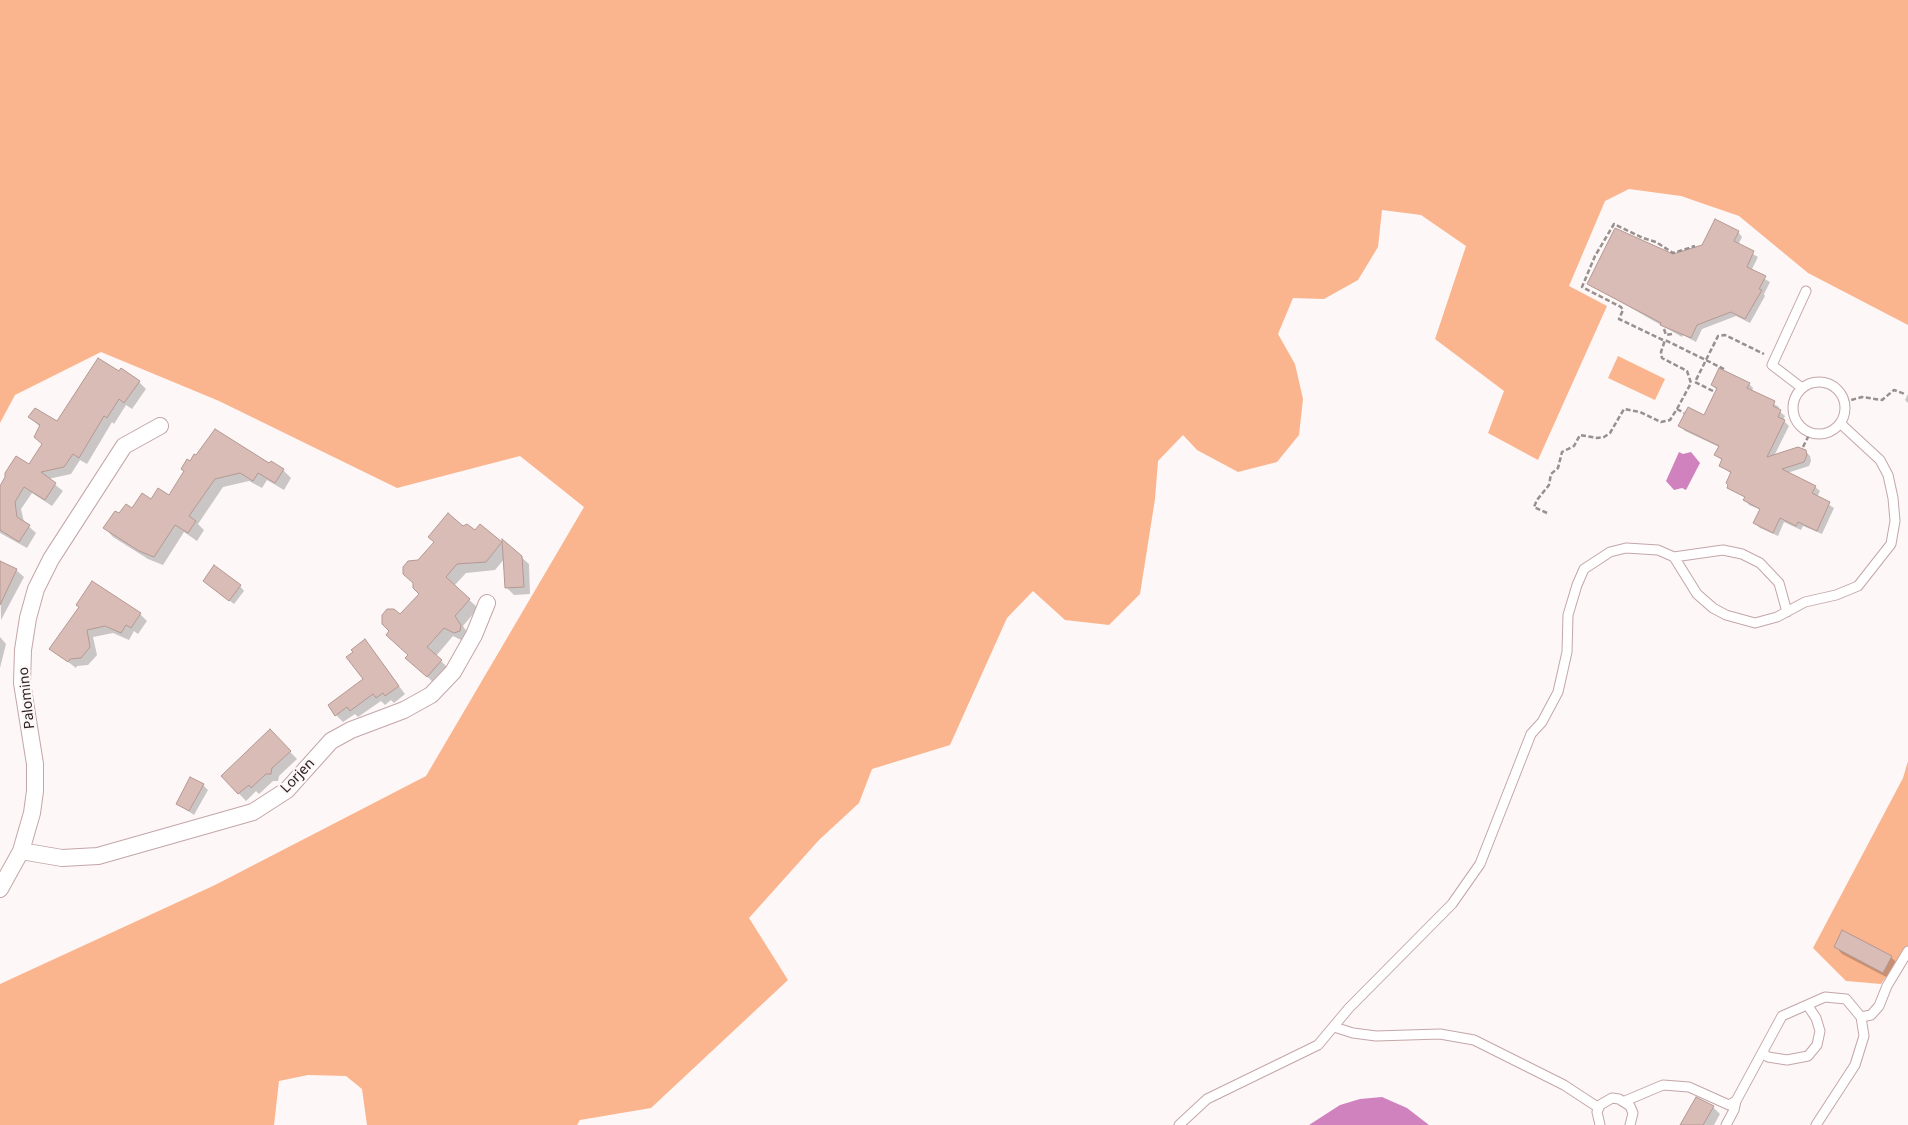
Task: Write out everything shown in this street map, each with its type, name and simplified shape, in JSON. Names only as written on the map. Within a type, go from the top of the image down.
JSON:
[{"type":"street","name":"Palomino","points":[[0,889],[21,851],[32,813],[35,790],[35,764],[22,683],[23,650],[28,618],[36,590],[51,560],[124,446],[160,426]]},
{"type":"street","name":"Lorjen","points":[[21,851],[62,858],[98,856],[253,812],[287,790],[331,741],[352,730],[404,710],[431,695],[453,672],[474,635],[487,603]]},
{"type":"lane","points":[[1802,388],[1772,365],[1806,291]]},
{"type":"lane","points":[[1822,381],[1834,386],[1843,397],[1846,410],[1841,424],[1830,432],[1816,435],[1803,430],[1794,419],[1792,405],[1797,392],[1802,388],[1808,383],[1822,381]]},
{"type":"lane","points":[[1674,557],[1697,594],[1713,608],[1726,615],[1755,623],[1777,618],[1805,602],[1836,595],[1858,586],[1891,544],[1895,521],[1888,474],[1880,460],[1841,424]]},
{"type":"lane","points":[[1179,1125],[1207,1099],[1318,1045],[1452,904],[1480,864],[1530,734],[1542,722],[1558,692],[1567,652],[1568,615],[1584,569],[1610,552],[1626,548],[1658,550],[1674,557],[1723,550],[1742,554],[1760,563],[1779,583],[1787,612]]},
{"type":"lane","points":[[1860,1017],[1872,1015],[1879,1006],[1887,986],[1908,950]]},
{"type":"lane","points":[[1726,1125],[1736,1101],[1782,1016],[1826,997],[1846,999],[1860,1017],[1864,1036],[1855,1066],[1816,1125]]},
{"type":"lane","points":[[1763,1053],[1768,1057],[1787,1060],[1808,1056],[1817,1045],[1820,1031],[1816,1018],[1808,1006]]},
{"type":"lane","points":[[1334,1027],[1353,1033],[1376,1036],[1440,1034],[1474,1040],[1564,1085],[1599,1108]]},
{"type":"lane","points":[[1625,1102],[1663,1084],[1689,1086],[1729,1104],[1736,1101]]},
{"type":"lane","points":[[1600,1125],[1597,1119],[1599,1108],[1605,1101],[1612,1098],[1625,1102],[1633,1113],[1630,1125]]},
{"type":"path","points":[[1695,246],[1673,253],[1656,242],[1614,224],[1595,256],[1582,287],[1621,306],[1623,310],[1619,319],[1724,368]]},
{"type":"path","points":[[1547,513],[1534,507],[1537,500],[1549,486],[1551,474],[1558,468],[1562,452],[1574,446],[1580,435],[1597,438],[1604,437],[1610,433],[1624,409],[1640,412],[1661,422],[1670,420],[1677,409],[1691,383],[1687,371],[1662,358],[1661,352],[1666,335],[1664,329]]},
{"type":"path","points":[[1666,335],[1672,334]]},
{"type":"path","points":[[1713,391],[1695,382],[1718,336],[1725,335],[1774,359]]},
{"type":"path","points":[[1844,402],[1862,397],[1882,400],[1894,390],[1905,394]]},
{"type":"path","points":[[1677,409],[1684,413]]},
{"type":"path","points":[[1803,447],[1810,432]]},
{"type":"shaded area","points":[[0,0],[1908,0],[1908,325],[1808,273],[1739,216],[1681,196],[1629,189],[1605,201],[1569,286],[1607,306],[1538,460],[1488,433],[1504,391],[1435,339],[1466,246],[1421,215],[1382,210],[1378,247],[1358,280],[1324,299],[1293,298],[1278,334],[1295,364],[1303,399],[1299,435],[1277,462],[1238,472],[1197,450],[1183,435],[1158,461],[1155,499],[1140,594],[1109,625],[1065,620],[1033,591],[1007,618],[950,745],[872,769],[859,803],[819,840],[749,918],[788,980],[651,1108],[580,1120],[577,1125],[367,1125],[362,1089],[346,1076],[308,1075],[279,1081],[274,1125],[0,1125],[0,984],[215,885],[426,776],[584,507],[520,456],[397,488],[219,401],[101,352],[15,395],[0,423]]},
{"type":"shaded area","points":[[1618,356],[1665,379],[1655,400],[1608,378]]},
{"type":"shaded area","points":[[1679,452],[1683,454],[1691,452],[1700,463],[1686,490],[1682,488],[1674,490],[1666,481]]},
{"type":"shaded area","points":[[1908,761],[1908,946],[1881,984],[1846,981],[1813,948],[1903,778]]},
{"type":"shaded area","points":[[1382,1097],[1407,1108],[1429,1125],[1309,1125],[1340,1105],[1360,1099]]},
{"type":"building","points":[[1715,219],[1739,231],[1734,241],[1754,251],[1747,267],[1766,276],[1759,289],[1762,290],[1745,319],[1731,312],[1697,325],[1691,338],[1660,325],[1661,323],[1587,284],[1615,228],[1673,254],[1702,245]]},
{"type":"building","points":[[98,358],[119,371],[121,368],[140,381],[124,403],[119,399],[107,418],[104,416],[79,458],[73,454],[64,467],[41,472],[56,483],[45,500],[24,487],[15,502],[17,517],[30,525],[19,542],[0,530],[0,486],[5,473],[16,456],[29,464],[42,444],[34,437],[40,425],[28,417],[35,408],[57,421]]},
{"type":"building","points":[[1719,368],[1750,383],[1747,388],[1775,401],[1773,406],[1781,410],[1778,417],[1785,420],[1767,457],[1798,447],[1806,450],[1807,455],[1804,462],[1782,469],[1816,486],[1812,493],[1830,502],[1817,531],[1798,522],[1796,526],[1780,518],[1773,533],[1753,523],[1760,509],[1743,500],[1745,497],[1727,488],[1728,485],[1726,483],[1731,472],[1719,466],[1722,459],[1714,455],[1719,446],[1678,426],[1688,407],[1704,415],[1717,388],[1711,385]]},
{"type":"building","points":[[215,429],[269,463],[271,461],[284,469],[275,483],[258,473],[253,481],[240,473],[215,479],[189,516],[196,521],[188,533],[175,525],[154,557],[139,551],[103,528],[115,511],[119,513],[126,504],[132,508],[142,493],[151,499],[158,488],[169,495],[184,471],[181,469],[187,459],[190,461],[194,454],[196,455]]},
{"type":"building","points":[[448,513],[463,526],[467,524],[475,530],[480,524],[502,542],[486,562],[457,564],[446,577],[470,599],[455,616],[461,625],[460,631],[454,633],[444,628],[427,647],[442,660],[427,677],[405,658],[408,655],[386,635],[389,631],[382,624],[382,615],[387,609],[394,609],[400,614],[419,594],[413,588],[413,583],[403,574],[403,567],[408,561],[418,560],[434,542],[428,537]]},
{"type":"building","points":[[502,539],[522,556],[524,587],[505,588]]},
{"type":"building","points":[[0,561],[17,569],[0,605]]},
{"type":"building","points":[[214,565],[241,585],[229,601],[203,581]]},
{"type":"building","points":[[92,581],[141,613],[131,628],[126,625],[121,633],[105,626],[87,630],[90,647],[81,658],[70,659],[68,662],[49,649],[79,607],[76,605]]},
{"type":"building","points":[[365,639],[399,686],[385,696],[383,693],[376,698],[373,694],[350,711],[347,707],[335,716],[328,705],[363,679],[346,657],[353,652],[351,650]]},
{"type":"building","points":[[270,729],[291,751],[272,768],[271,774],[266,774],[251,788],[249,785],[238,794],[221,776]]},
{"type":"building","points":[[190,777],[204,784],[189,811],[176,804]]},
{"type":"building","points":[[1842,930],[1892,956],[1883,973],[1834,947]]},
{"type":"building","points":[[1696,1097],[1714,1106],[1703,1125],[1680,1125]]}]
